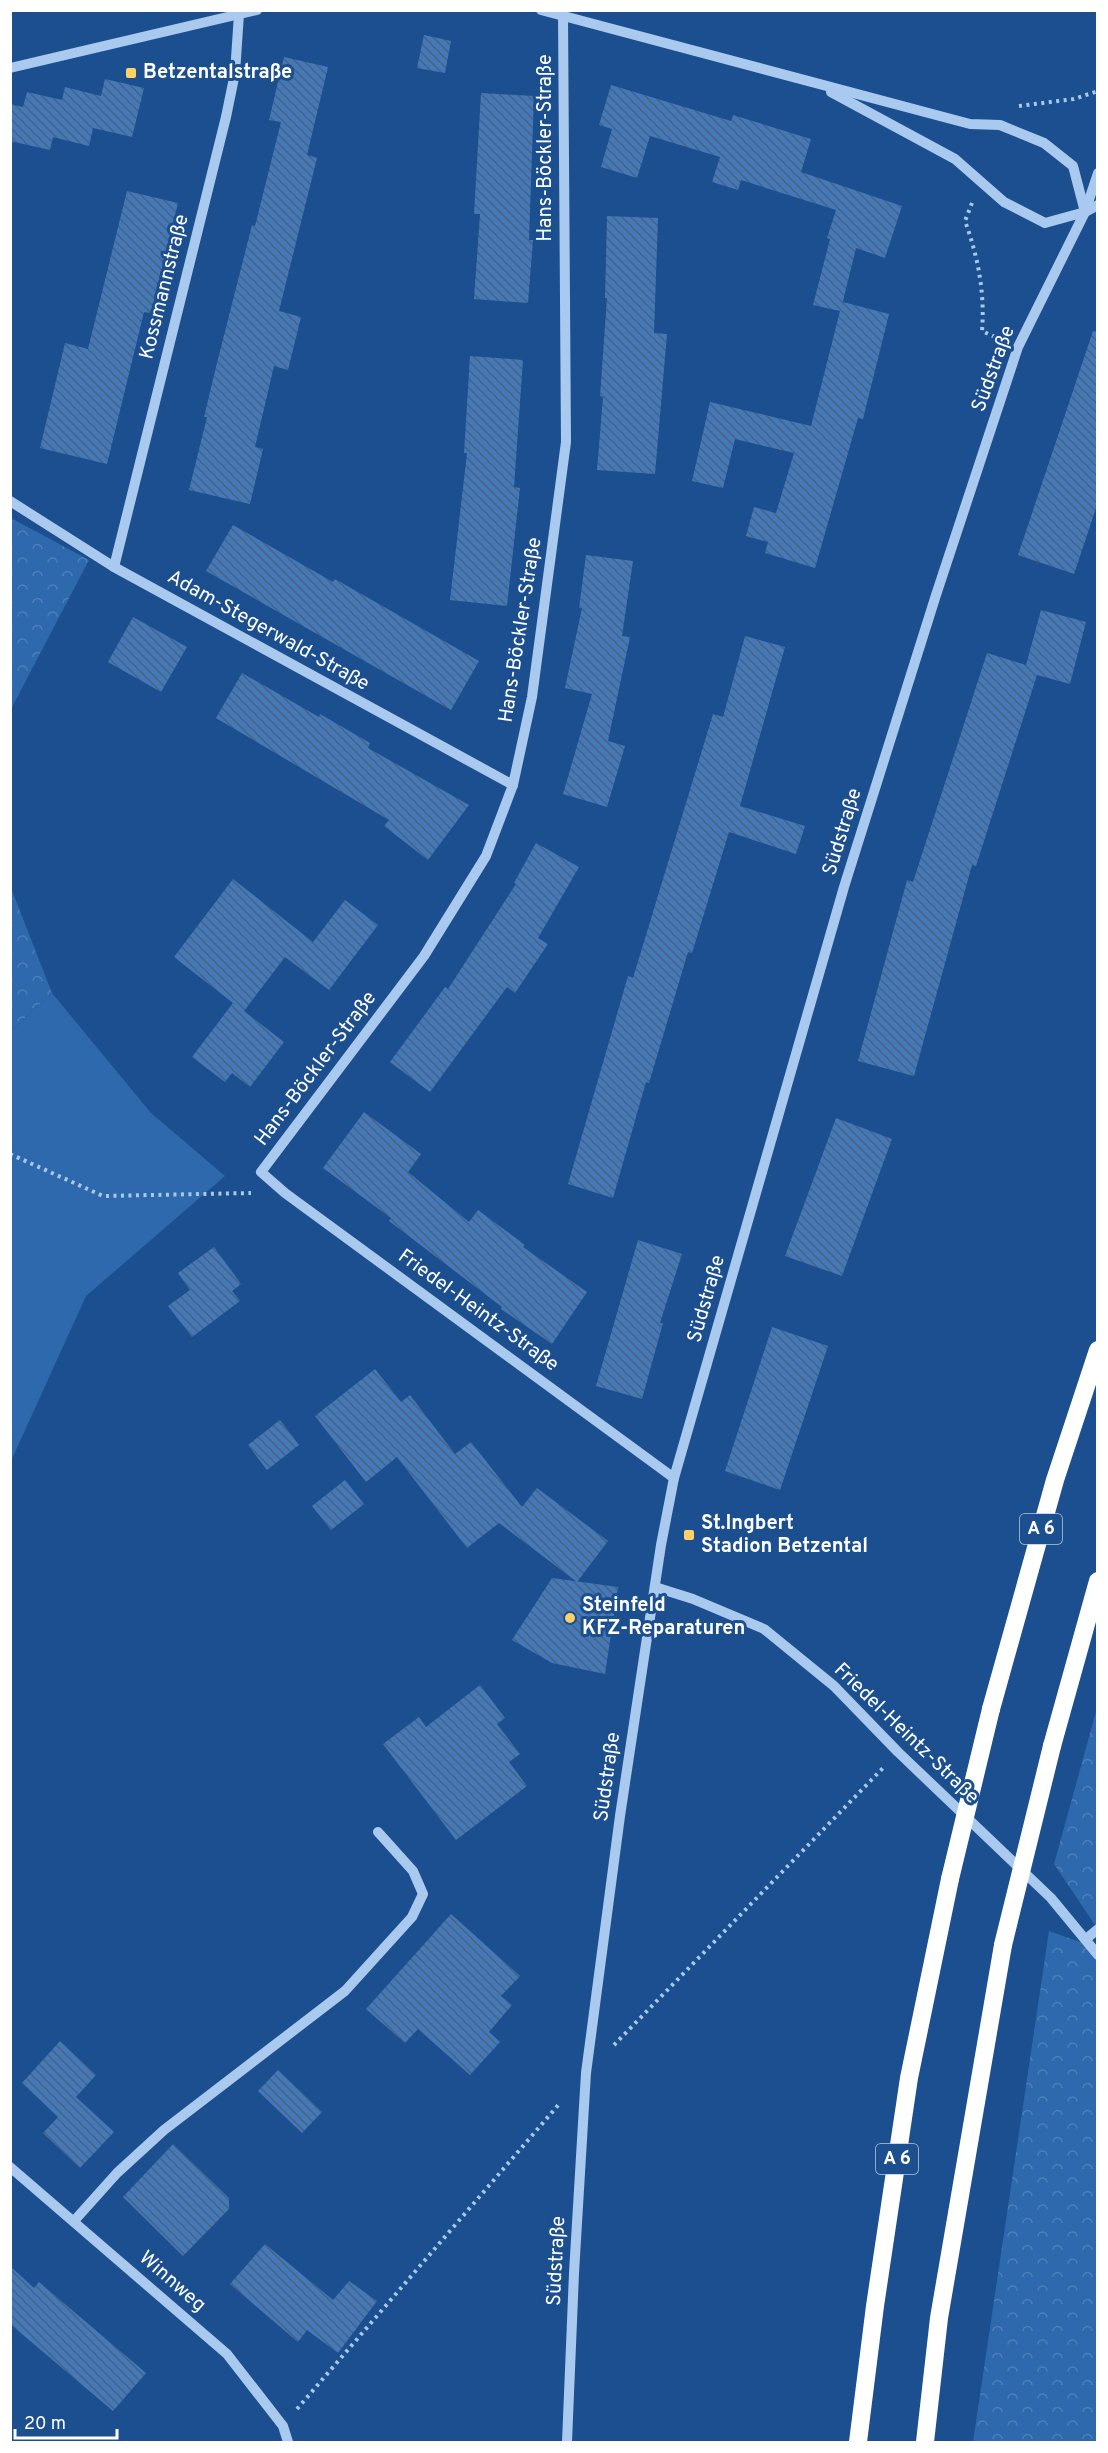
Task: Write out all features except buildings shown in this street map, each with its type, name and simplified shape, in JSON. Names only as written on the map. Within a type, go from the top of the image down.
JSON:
[{"type":"highway","name":"A 6","points":[[858,2442],[875,2306],[909,2078],[950,1879],[991,1709],[1055,1480],[1098,1350]]},
{"type":"highway","points":[[925,2442],[939,2318],[1003,1945],[1052,1746],[1098,1581]]},
{"type":"street","points":[[10,68],[238,12],[257,10]]},
{"type":"street","points":[[541,10],[970,124],[1000,124],[1044,143],[1073,165],[1085,212]]},
{"type":"street","name":"Kossmannstraße","points":[[114,567],[228,106],[235,73],[238,12]]},
{"type":"street","name":"Hans-Böckler-Straße","points":[[261,1172],[424,956],[486,856],[513,785],[532,698],[566,442],[563,15]]},
{"type":"street","points":[[815,83],[955,159],[1004,202],[1045,223],[1085,212],[1098,205]]},
{"type":"street","name":"Südstraße","points":[[567,2442],[586,2073],[620,1816],[674,1478],[844,887],[936,596],[1018,347],[1085,212],[1098,173]]},
{"type":"street","name":"Adam-Stegerwald-Straße","points":[[10,501],[114,567],[513,785]]},
{"type":"street","name":"Friedel-Heintz-Straße","points":[[261,1172],[285,1193],[674,1478]]},
{"type":"street","name":"Friedel-Heintz-Straße","points":[[655,1587],[693,1599],[764,1629],[834,1686],[898,1752],[1051,1898],[1098,1955]]},
{"type":"street","points":[[74,2222],[117,2173],[164,2130],[345,1991],[412,1917],[423,1894],[413,1871],[378,1832]]},
{"type":"street","points":[[1086,1939],[1098,1929]]},
{"type":"street","name":"Winnweg","points":[[10,2167],[227,2354],[283,2426],[288,2442]]},
{"type":"path","points":[[10,1154],[103,1196],[285,1193]]},
{"type":"path","points":[[283,2426],[586,2073],[898,1752]]},
{"type":"green space","points":[[11,518],[89,560],[11,709]]},
{"type":"green space","points":[[11,888],[52,993],[10,1031]]},
{"type":"green space","points":[[52,993],[151,1113],[225,1176],[86,1296],[11,1461],[11,1031]]},
{"type":"green space","points":[[1097,1708],[1097,1928],[1054,1864]]},
{"type":"green space","points":[[1049,1931],[1097,1948],[1097,2442],[973,2442]]},
{"type":"place","name":"Betzentalstraße","points":[[131,73]]},
{"type":"place","name":"St.Ingbert Stadion Betzental","points":[[689,1535]]},
{"type":"place","name":"Steinfeld KFZ-Reparaturen","points":[[570,1618]]}]
